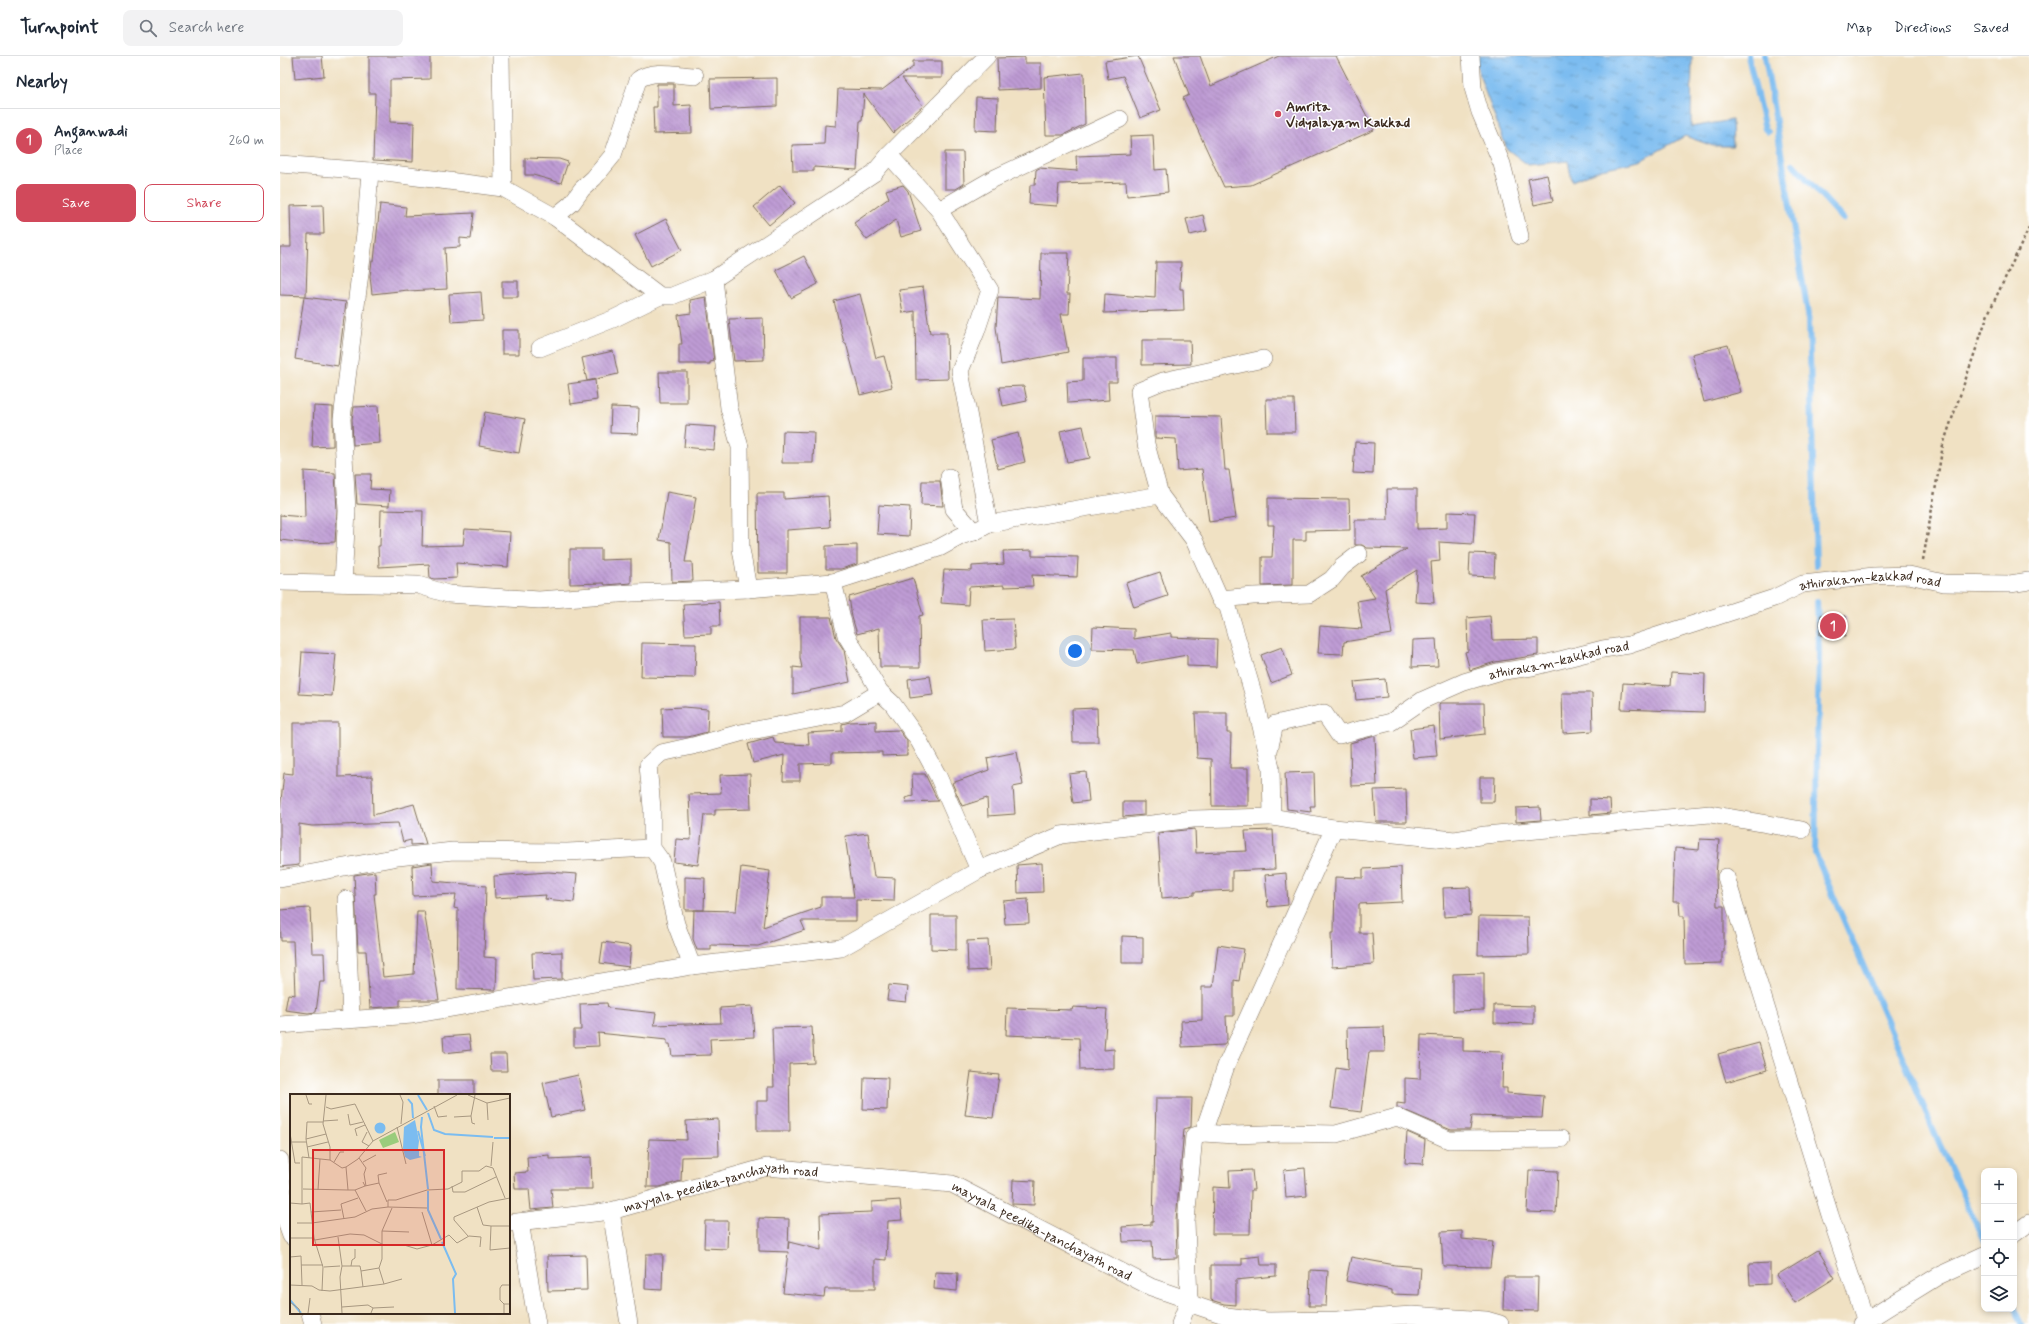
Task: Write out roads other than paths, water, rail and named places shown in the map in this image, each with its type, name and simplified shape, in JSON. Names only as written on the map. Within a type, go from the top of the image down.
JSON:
[{"type":"street","points":[[501,56],[503,188]]},
{"type":"street","points":[[540,348],[613,319],[660,296],[672,296],[714,279],[874,173],[987,56]]},
{"type":"street","points":[[1471,56],[1473,88],[1480,112],[1502,164],[1520,236]]},
{"type":"street","points":[[555,217],[572,203],[582,189],[594,178],[613,155],[638,80],[644,76],[655,74],[694,76]]},
{"type":"street","points":[[939,210],[991,180],[1120,119]]},
{"type":"street","points":[[890,155],[939,210],[990,290],[976,332],[960,371],[982,528]]},
{"type":"street","points":[[280,164],[370,170],[503,188],[555,217],[660,296]]},
{"type":"street","points":[[343,583],[346,511],[342,419],[366,225],[370,170]]},
{"type":"street","points":[[714,279],[729,408],[740,447],[741,548],[748,589]]},
{"type":"street","points":[[1263,359],[1163,381],[1138,391],[1146,444],[1160,495],[1194,540],[1220,599],[1226,604],[1229,611],[1253,692],[1268,755]]},
{"type":"street","points":[[949,477],[954,509],[982,528]]},
{"type":"street","points":[[280,582],[418,585],[448,594],[539,600],[632,593],[748,589],[833,582],[939,548],[960,536],[982,528],[1160,495]]},
{"type":"street","points":[[1220,599],[1310,594],[1332,579],[1342,567],[1359,554]]},
{"type":"street","name":"athirakam-kakkad road","points":[[1272,817],[1271,767],[1268,755],[1275,724],[1300,717],[1324,713],[1339,735],[1391,722],[1423,700],[1464,682],[1498,672],[1532,666],[1603,649],[1629,645],[1774,598],[1803,584],[1874,576],[1909,576],[1944,583],[2010,584],[2029,581]]},
{"type":"street","points":[[833,582],[846,635],[880,692],[892,703],[919,741],[938,776],[979,870]]},
{"type":"street","points":[[692,966],[676,924],[662,862],[652,848],[652,808],[648,765],[661,753],[697,746],[740,733],[845,713],[880,692]]},
{"type":"street","points":[[280,1025],[412,1015],[692,966],[841,948],[979,870],[1061,835],[1193,819],[1272,817],[1334,828],[1455,840],[1485,835],[1710,814],[1802,830]]},
{"type":"street","points":[[1202,1133],[1226,1066],[1334,828]]},
{"type":"street","points":[[280,878],[398,857],[454,851],[567,852],[652,848]]},
{"type":"street","points":[[1726,877],[1864,1323],[1938,1276],[1981,1256]]},
{"type":"street","points":[[346,899],[351,1020]]},
{"type":"street","points":[[1180,1324],[1189,1300],[1186,1221],[1194,1136],[1202,1133],[1234,1135],[1288,1133],[1336,1134],[1397,1117],[1449,1140],[1561,1139]]},
{"type":"street","points":[[280,1160],[286,1227]]},
{"type":"street","name":"mayyala peedika-panchayath road","points":[[515,1223],[611,1211],[767,1167],[952,1184],[1151,1287],[1189,1300],[1194,1305],[1227,1316],[1267,1321],[1337,1320],[1412,1315],[1486,1320],[1500,1324]]},
{"type":"street","points":[[611,1211],[629,1324]]},
{"type":"street","points":[[515,1223],[537,1324]]},
{"type":"street","points":[[2017,1232],[2029,1224]]},
{"type":"street","points":[[310,1314],[313,1324]]},
{"type":"water","points":[[1474,56],[1692,56],[1691,127],[1732,120],[1733,146],[1713,146],[1685,136],[1640,161],[1601,169],[1572,181],[1568,161],[1528,165],[1507,149],[1483,86]]},
{"type":"waterway","points":[[1748,56],[1765,129],[1768,132]]},
{"type":"waterway","points":[[1765,56],[1809,320],[1816,565]]},
{"type":"waterway","points":[[1793,164],[1843,219]]},
{"type":"waterway","points":[[1817,601],[1819,654],[1815,853],[1940,1145],[1984,1240]]},
{"type":"waterway","points":[[2016,1312],[2022,1324]]},
{"type":"place","name":"Amrita Vidyalayam Kakkad","points":[[1278,114]]},
{"type":"place","name":"Anganwadi","points":[[1833,626]]}]
